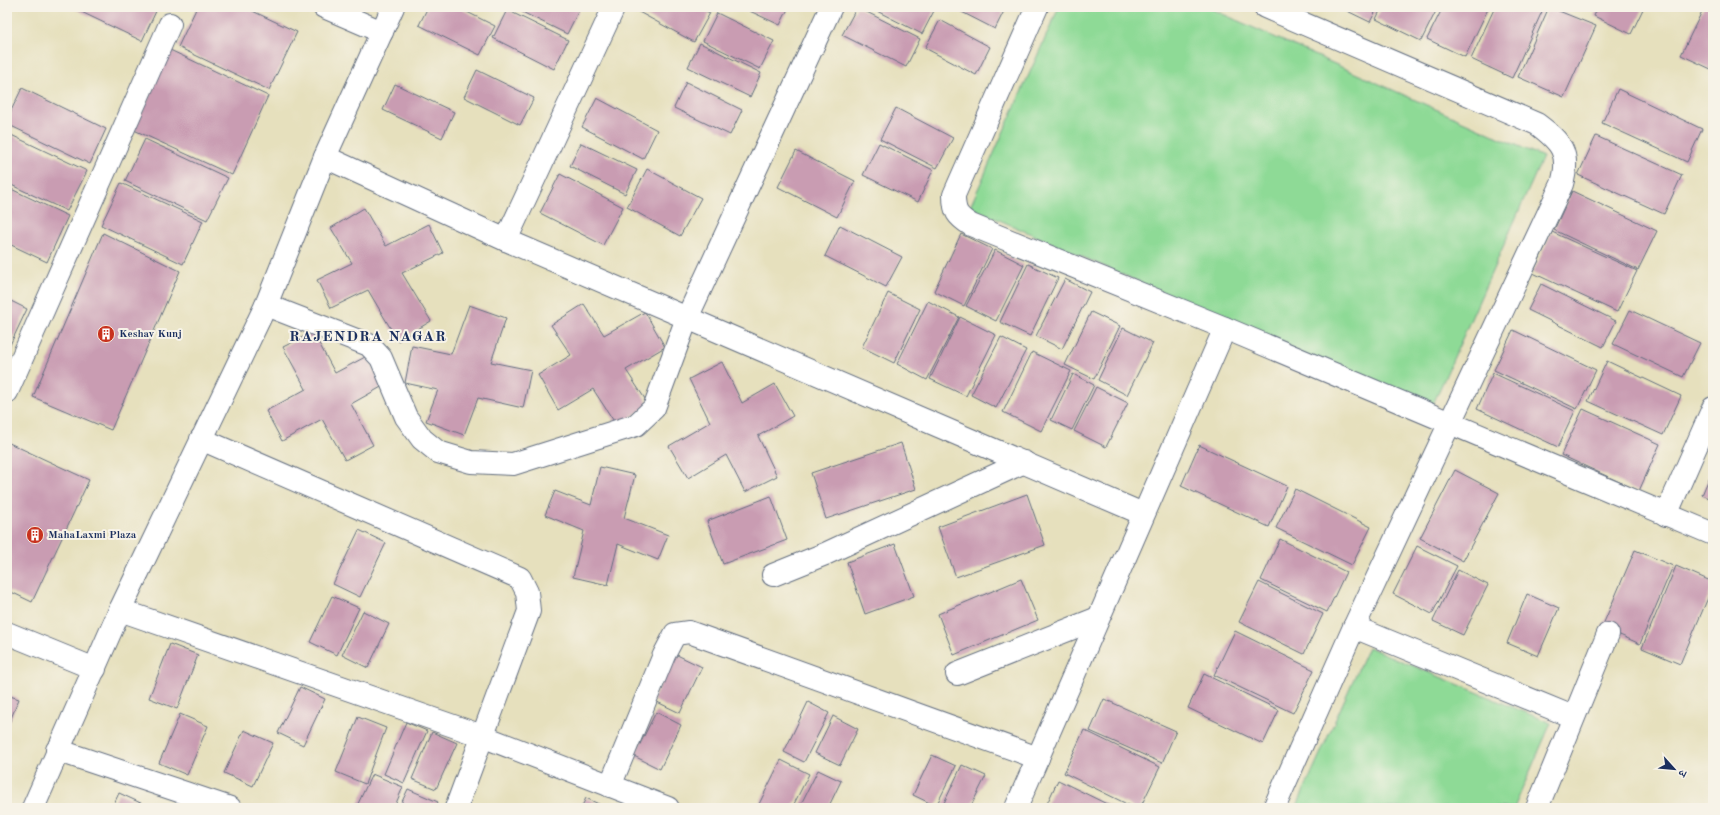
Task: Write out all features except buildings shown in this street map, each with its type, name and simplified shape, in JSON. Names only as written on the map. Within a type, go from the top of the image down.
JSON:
[{"type":"street","points":[[324,7],[382,32]]},
{"type":"street","points":[[33,808],[57,750],[95,669],[120,610],[266,305],[325,157],[392,7]]},
{"type":"street","points":[[506,240],[614,7]]},
{"type":"street","points":[[266,305],[369,345],[381,358],[406,417],[422,439],[438,452],[471,462],[514,464],[636,425],[654,408],[687,318],[831,7]]},
{"type":"street","points":[[1037,7],[954,195],[954,208],[959,217],[971,224],[1225,328],[1449,424],[1713,534]]},
{"type":"street","points":[[1264,7],[1537,124],[1556,138],[1564,154],[1566,169],[1562,184],[1354,627],[1274,808]]},
{"type":"street","points":[[7,392],[170,24]]},
{"type":"street","points":[[325,157],[506,240],[1143,514]]},
{"type":"street","points":[[1016,808],[1225,328]]},
{"type":"street","points":[[1666,515],[1713,408]]},
{"type":"street","points":[[201,439],[520,578],[527,592],[528,611],[456,808]]},
{"type":"street","points":[[773,574],[825,554],[1024,462]]},
{"type":"street","points":[[120,610],[482,736],[668,808]]},
{"type":"street","points":[[957,674],[1098,618]]},
{"type":"street","points":[[1354,627],[1573,717]]},
{"type":"street","points":[[610,786],[664,655],[675,634],[689,632],[1038,758]]},
{"type":"street","points":[[7,633],[95,669]]},
{"type":"street","points":[[1537,808],[1608,634]]},
{"type":"street","points":[[57,750],[230,808]]},
{"type":"green space","points":[[1059,7],[1207,7],[1543,157],[1430,411],[970,207]]},
{"type":"green space","points":[[1368,647],[1551,723],[1514,808],[1296,808]]},
{"type":"place","name":"Keshav Kunj","points":[[106,334]]},
{"type":"place","name":"MahaLaxmi Plaza","points":[[35,535]]},
{"type":"district","name":"RAJENDRA NAGAR","points":[[368,337]]}]
